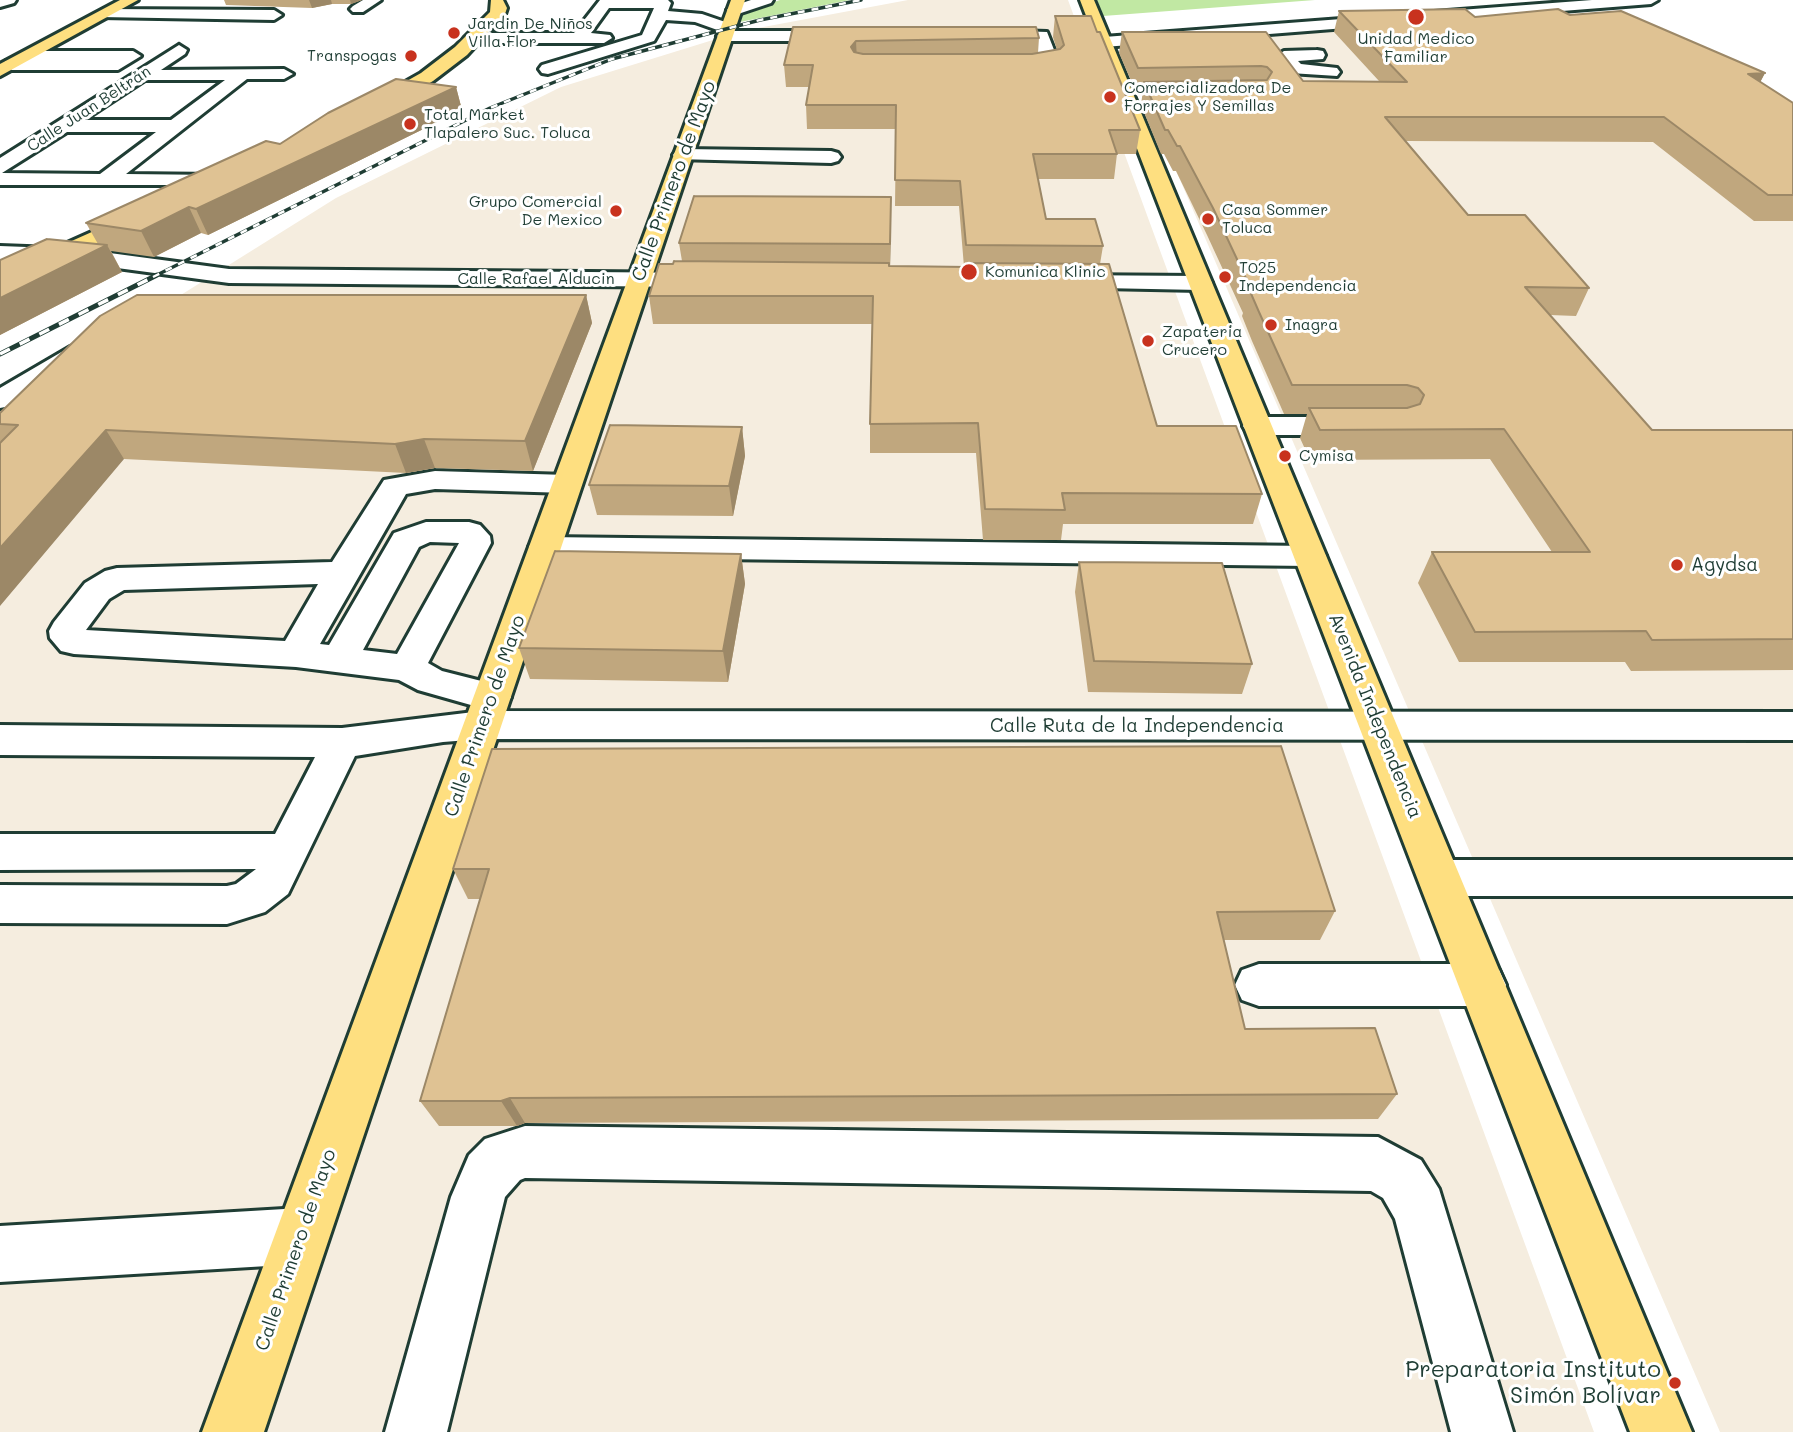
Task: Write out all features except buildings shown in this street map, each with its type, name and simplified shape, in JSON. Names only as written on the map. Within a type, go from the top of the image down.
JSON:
[{"type":"main road","points":[[6,68],[131,0]]},
{"type":"main road","name":"Avenida Independencia","points":[[1087,0],[1661,1432]]},
{"type":"main road","points":[[498,1],[497,14],[427,77],[354,113],[422,67],[498,1]]},
{"type":"main road","name":"Calle Primero de Mayo","points":[[233,1432],[732,18]]},
{"type":"main road","points":[[0,282],[60,254],[165,198],[226,174]]},
{"type":"main road","points":[[0,268],[192,182]]},
{"type":"street","points":[[0,2],[9,0]]},
{"type":"street","points":[[358,9],[374,0]]},
{"type":"street","points":[[732,18],[766,0]]},
{"type":"street","points":[[1463,0],[1492,13]]},
{"type":"street","points":[[1077,34],[1102,38],[1182,36],[1651,0]]},
{"type":"street","points":[[548,69],[648,38],[663,5],[661,2],[609,2],[603,5],[579,38]]},
{"type":"street","points":[[105,14],[274,15]]},
{"type":"street","points":[[660,15],[732,18],[853,36]]},
{"type":"street","points":[[1164,22],[1182,36]]},
{"type":"street","points":[[1295,28],[1346,89]]},
{"type":"street","points":[[974,35],[1047,35],[1051,65],[1030,69],[1002,69]]},
{"type":"street","points":[[474,37],[648,38]]},
{"type":"street","name":"Calle Juan Beltrán","points":[[0,167],[179,50]]},
{"type":"street","points":[[1317,55],[1284,56],[1296,69],[1331,72]]},
{"type":"street","points":[[6,68],[118,65],[133,56],[29,56]]},
{"type":"street","points":[[141,75],[284,74]]},
{"type":"street","points":[[104,181],[243,75]]},
{"type":"street","points":[[1126,98],[1152,98]]},
{"type":"street","points":[[64,126],[176,126]]},
{"type":"street","points":[[683,155],[831,157]]},
{"type":"street","points":[[0,179],[104,181],[165,198],[192,182],[226,174]]},
{"type":"street","name":"Calle Rafael Alducin","points":[[0,253],[101,258],[208,275],[735,280]]},
{"type":"street","points":[[174,296],[208,275]]},
{"type":"street","points":[[1036,282],[1200,282]]},
{"type":"street","points":[[0,400],[104,337]]},
{"type":"street","points":[[1257,426],[1383,426]]},
{"type":"street","points":[[296,654],[395,487],[435,480],[567,484]]},
{"type":"street","points":[[340,659],[406,540],[426,531],[469,532],[474,536],[475,543],[407,667]]},
{"type":"street","points":[[545,547],[1309,556]]},
{"type":"street","points":[[342,573],[117,579],[97,591],[67,631],[68,638],[74,642],[296,654],[407,667],[487,711]]},
{"type":"street","points":[[0,740],[342,743],[443,728],[487,711]]},
{"type":"street","name":"Calle Ruta de la Independencia","points":[[487,711],[1380,726],[1793,726]]},
{"type":"street","points":[[0,904],[227,905],[249,899],[272,881],[342,743]]},
{"type":"street","points":[[0,852],[288,851]]},
{"type":"street","points":[[1440,878],[1787,888]]},
{"type":"street","points":[[1259,985],[1482,985]]},
{"type":"street","points":[[416,1432],[478,1197],[488,1174],[504,1158],[525,1152],[1378,1164],[1402,1179],[1420,1208],[1482,1432]]},
{"type":"street","points":[[0,1254],[302,1236]]},
{"type":"shaded area","points":[[908,0],[1068,0],[1594,1432],[0,1432],[0,408],[336,198],[561,87],[742,31]]},
{"type":"shaded area","points":[[1551,14],[1793,109],[1793,1432],[1720,1432],[1121,43]]},
{"type":"green space","points":[[780,0],[850,0],[740,22],[744,12]]},
{"type":"green space","points":[[1097,0],[1315,0],[1103,16]]},
{"type":"railway","points":[[153,277],[490,108],[612,59],[760,20],[861,0]]},
{"type":"railway","points":[[0,354],[157,275]]},
{"type":"place","name":"Unidad Medico Familiar","points":[[1416,17]]},
{"type":"place","name":"Jardin De Niños Villa Flor","points":[[454,33]]},
{"type":"place","name":"Transpogas","points":[[411,56]]},
{"type":"place","name":"Comercializadora De Forrajes Y Semillas","points":[[1110,97]]},
{"type":"place","name":"Total Market Tlapalero Suc. Toluca","points":[[410,124]]},
{"type":"place","name":"Grupo Comercial De Mexico","points":[[616,211]]},
{"type":"place","name":"Casa Sommer Toluca","points":[[1208,219]]},
{"type":"place","name":"Komunica Klinic","points":[[969,272]]},
{"type":"place","name":"T025 Independencia","points":[[1225,277]]},
{"type":"place","name":"Inagra","points":[[1271,325]]},
{"type":"place","name":"Zapateria Crucero","points":[[1148,341]]},
{"type":"place","name":"Cymisa","points":[[1285,456]]},
{"type":"place","name":"Agydsa","points":[[1677,565]]},
{"type":"place","name":"Preparatoria Instituto Simón Bolívar","points":[[1675,1383]]}]
